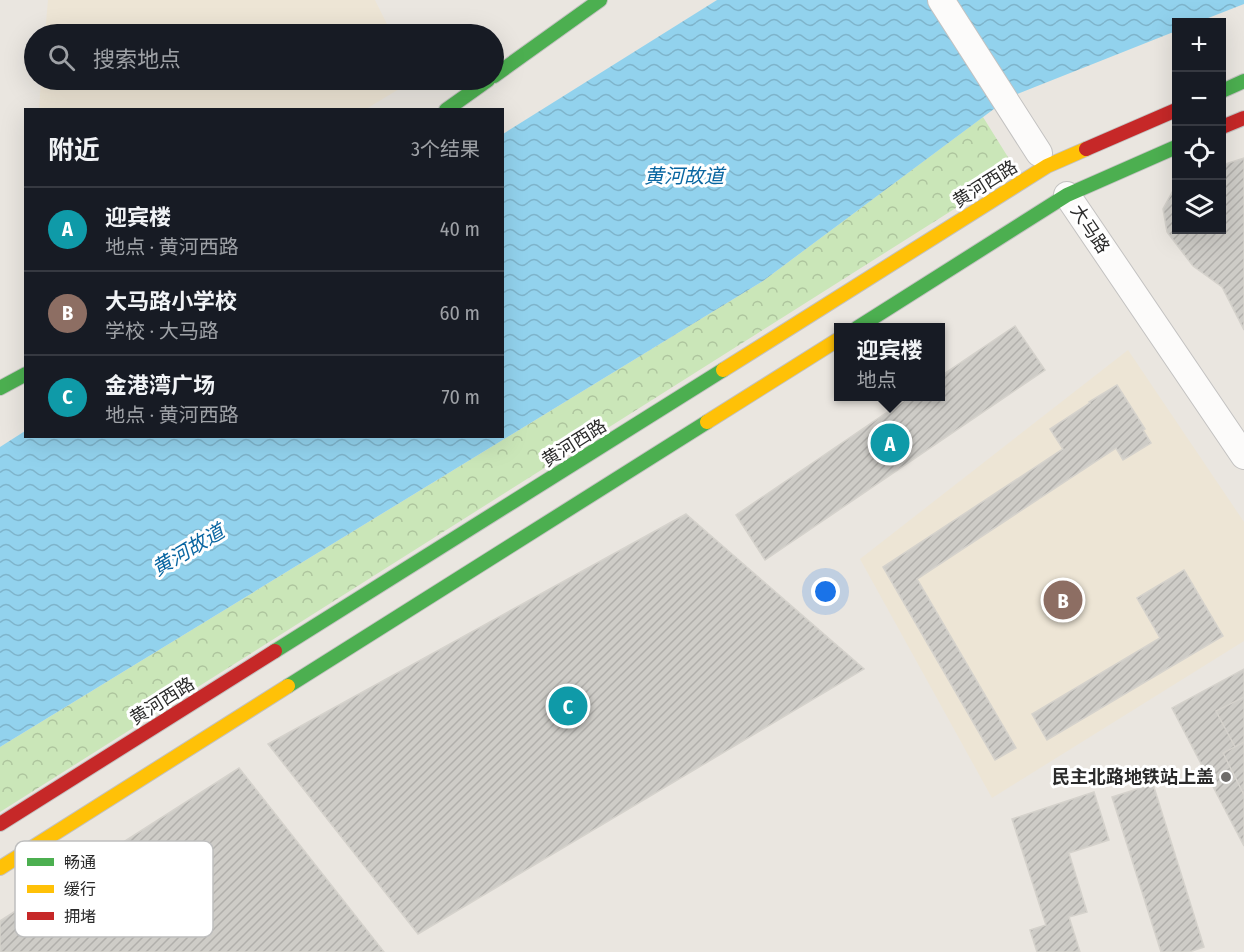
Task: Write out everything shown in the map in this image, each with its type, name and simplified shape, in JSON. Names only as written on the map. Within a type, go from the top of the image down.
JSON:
[{"type":"main road","points":[[504,69],[600,0]]},
{"type":"main road","points":[[1226,89],[1244,81]]},
{"type":"main road","points":[[449,108],[474,90]]},
{"type":"main road","name":"黄河西路","points":[[0,824],[1054,175],[1172,112]]},
{"type":"main road","points":[[1226,126],[1244,118]]},
{"type":"main road","name":"黄河西路","points":[[862,323],[1054,175],[1172,148]]},
{"type":"main road","points":[[43,841],[834,342]]},
{"type":"main road","points":[[0,388],[24,375]]},
{"type":"main road","points":[[0,868],[15,859]]},
{"type":"street","name":"大马路","points":[[941,0],[1054,175],[1244,456]]},
{"type":"shaded area","points":[[48,0],[375,0],[387,24],[46,24]]},
{"type":"shaded area","points":[[40,90],[397,90],[368,108],[39,108]]},
{"type":"shaded area","points":[[1128,350],[1244,522],[1244,641],[992,798],[860,559]]},
{"type":"green space","points":[[983,117],[1016,170],[0,812],[0,747],[763,281]]},
{"type":"water","name":"黄河故道","points":[[717,0],[1244,0],[1244,4],[1208,18],[1172,18],[1172,33],[1010,97],[763,281],[0,747],[0,447],[24,432],[24,438],[504,438],[504,133]]},
{"type":"building","points":[[1244,158],[1244,330],[1222,287],[1193,266],[1167,232],[1163,209],[1172,192],[1172,234],[1226,234],[1226,164]]},
{"type":"building","points":[[1015,326],[1045,370],[765,560],[736,515],[904,401],[945,401],[945,373]]},
{"type":"building","points":[[1117,385],[1145,429],[1143,430],[1151,443],[1123,460],[1116,448],[917,579],[1016,748],[995,760],[883,567],[1063,449],[1050,429]]},
{"type":"building","points":[[686,514],[864,669],[418,934],[268,744]]},
{"type":"building","points":[[1184,570],[1223,636],[1047,740],[1032,714],[1160,638],[1137,598]]},
{"type":"building","name":"民主北路地铁站上盖","points":[[1244,669],[1244,846],[1172,708]]},
{"type":"building","points":[[1244,697],[1244,742],[1235,747],[1216,711]]},
{"type":"building","points":[[1244,742],[1244,795],[1223,753]]},
{"type":"building","points":[[239,768],[384,952],[0,952],[0,921],[15,911],[15,937],[213,937],[213,841],[125,841]]},
{"type":"building","points":[[1153,784],[1204,947],[1189,952],[1161,952],[1112,797]]},
{"type":"building","points":[[1094,792],[1109,840],[1069,853],[1087,912],[1069,917],[1080,952],[1037,952],[1030,930],[1046,925],[1012,819]]},
{"type":"traffic: fast","points":[[504,69],[600,0]]},
{"type":"traffic: fast","points":[[1226,89],[1244,81]]},
{"type":"traffic: fast","points":[[449,108],[474,90]]},
{"type":"traffic: fast","points":[[865,323],[1067,195],[1172,149]]},
{"type":"traffic: fast","points":[[275,651],[723,370]]},
{"type":"traffic: fast","points":[[0,388],[24,375]]},
{"type":"traffic: fast","points":[[288,686],[707,422]]},
{"type":"traffic: slow","points":[[723,370],[1047,166],[1086,149]]},
{"type":"traffic: slow","points":[[707,422],[834,342]]},
{"type":"traffic: slow","points":[[43,841],[288,686]]},
{"type":"traffic: slow","points":[[0,868],[15,859]]},
{"type":"traffic: jam","points":[[1086,149],[1172,112]]},
{"type":"traffic: jam","points":[[1224,126],[1244,118]]},
{"type":"traffic: jam","points":[[0,824],[275,651]]},
{"type":"place","name":"迎宾楼","points":[[890,443]]},
{"type":"place","name":"大马路小学校","points":[[1063,600]]},
{"type":"place","name":"金港湾广场","points":[[568,706]]},
{"type":"place","name":"民主北路地铁站上盖","points":[[1226,777]]}]
